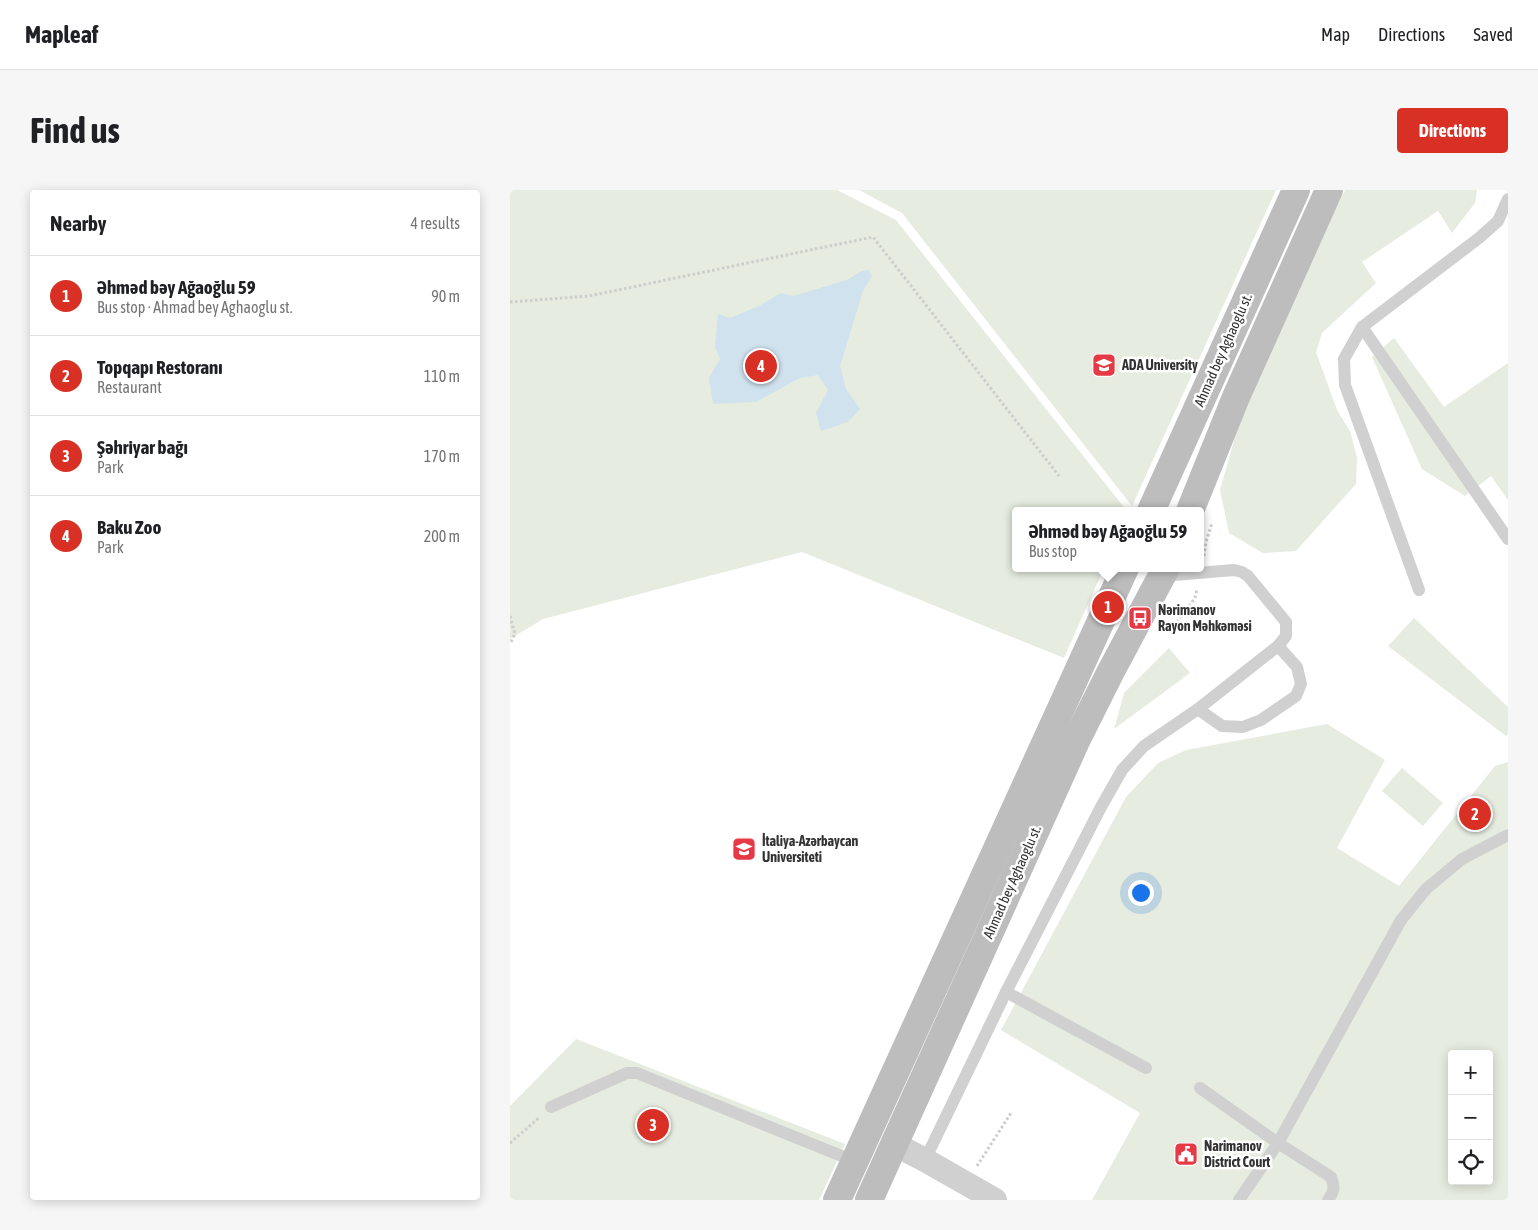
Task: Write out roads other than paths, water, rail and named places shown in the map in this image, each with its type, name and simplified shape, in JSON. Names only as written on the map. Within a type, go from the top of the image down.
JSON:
[{"type":"street","name":"Ahmad bey Aghaoglu st.","points":[[1153,507],[1296,190]]},
{"type":"street","points":[[1192,507],[1236,397],[1329,190]]},
{"type":"street","name":"Ahmad bey Aghaoglu st.","points":[[837,1200],[1123,572]]},
{"type":"street","name":"Ahmad bey Aghaoglu st.","points":[[869,1200],[1076,741],[1158,572]]},
{"type":"street","points":[[894,1144],[995,1200]]},
{"type":"lane","points":[[1419,590],[1345,386],[1344,359],[1362,327],[1479,238],[1498,221],[1508,198],[1507,190]]},
{"type":"lane","points":[[1362,327],[1508,539]]},
{"type":"lane","points":[[925,1160],[1006,992],[1122,770],[1144,746],[1198,709],[1278,646],[1286,636],[1286,622],[1248,576],[1234,570],[1204,570]]},
{"type":"lane","points":[[1198,709],[1222,726],[1243,727],[1261,720],[1296,696],[1301,684],[1297,667],[1278,646]]},
{"type":"lane","points":[[1239,1200],[1278,1143],[1401,920],[1426,889],[1462,859],[1508,835]]},
{"type":"lane","points":[[1006,992],[1146,1068]]},
{"type":"lane","points":[[551,1107],[627,1072],[637,1073],[854,1161]]},
{"type":"lane","points":[[1200,1088],[1278,1143],[1331,1177],[1334,1185],[1333,1193],[1328,1200]]},
{"type":"water","points":[[868,270],[872,276],[863,291],[840,366],[846,389],[860,409],[848,422],[821,431],[816,413],[828,390],[818,375],[800,378],[756,402],[713,404],[709,378],[720,359],[715,347],[718,314],[730,318],[759,306],[781,293],[793,296],[847,280],[862,271]]},
{"type":"place","name":"ADA University","points":[[1104,365]]},
{"type":"place","name":"Baku Zoo","points":[[761,366]]},
{"type":"place","name":"Əhməd bəy Ağaoğlu 59","points":[[1108,607]]},
{"type":"place","name":"Nərimanov Rayon Məhkəməsi","points":[[1140,618]]},
{"type":"place","name":"Topqapı Restoranı","points":[[1475,814]]},
{"type":"place","name":"İtaliya-Azərbaycan Universiteti","points":[[744,849]]},
{"type":"place","name":"Şəhriyar bağı","points":[[653,1125]]},
{"type":"place","name":"Narimanov District Court","points":[[1186,1154]]}]
